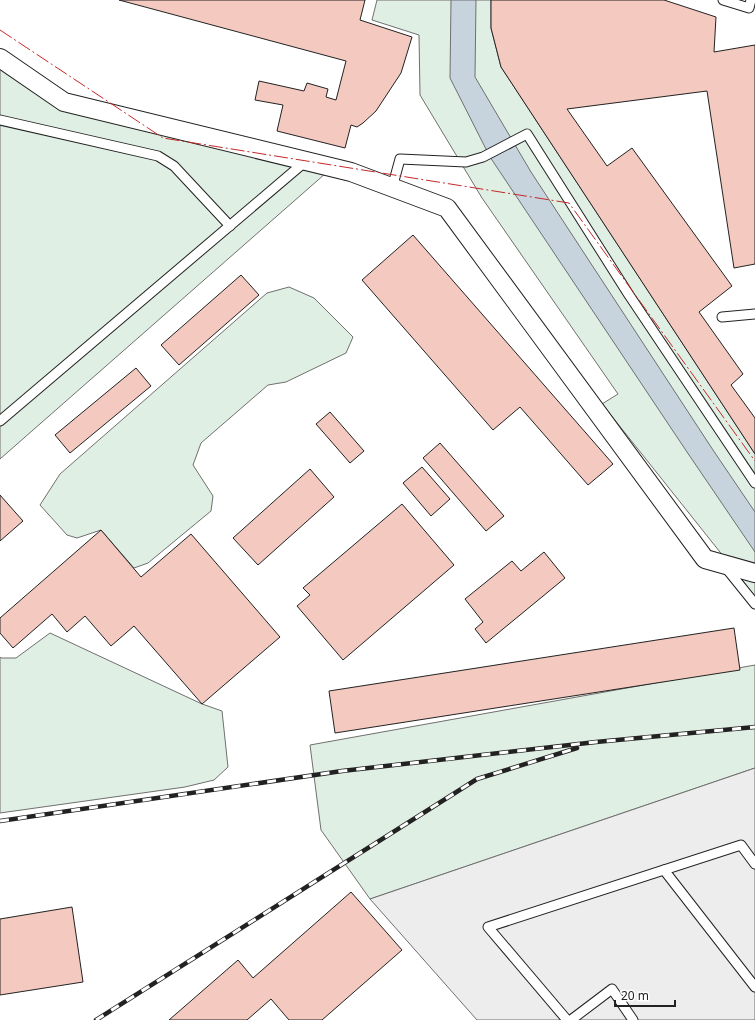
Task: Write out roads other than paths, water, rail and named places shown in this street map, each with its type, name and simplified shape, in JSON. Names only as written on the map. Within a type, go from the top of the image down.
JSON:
[{"type":"street","points":[[0,58],[64,102],[351,172],[447,208],[705,559],[752,572]]},
{"type":"lane","points":[[723,0],[749,8],[752,0]]},
{"type":"lane","points":[[0,120],[158,156],[174,166],[230,226]]},
{"type":"lane","points":[[392,188],[400,159],[466,162],[483,157],[527,134],[629,295],[755,483]]},
{"type":"lane","points":[[0,421],[306,161]]},
{"type":"lane","points":[[722,317],[755,314]]},
{"type":"lane","points":[[724,565],[755,604]]},
{"type":"lane","points":[[567,1020],[488,927],[741,845],[755,864]]},
{"type":"lane","points":[[664,870],[755,987]]},
{"type":"lane","points":[[571,1020],[612,989],[633,1020]]},
{"type":"railway","points":[[0,821],[342,771],[596,742],[755,727]]},
{"type":"railway","points":[[96,1020],[477,779],[577,748]]}]
